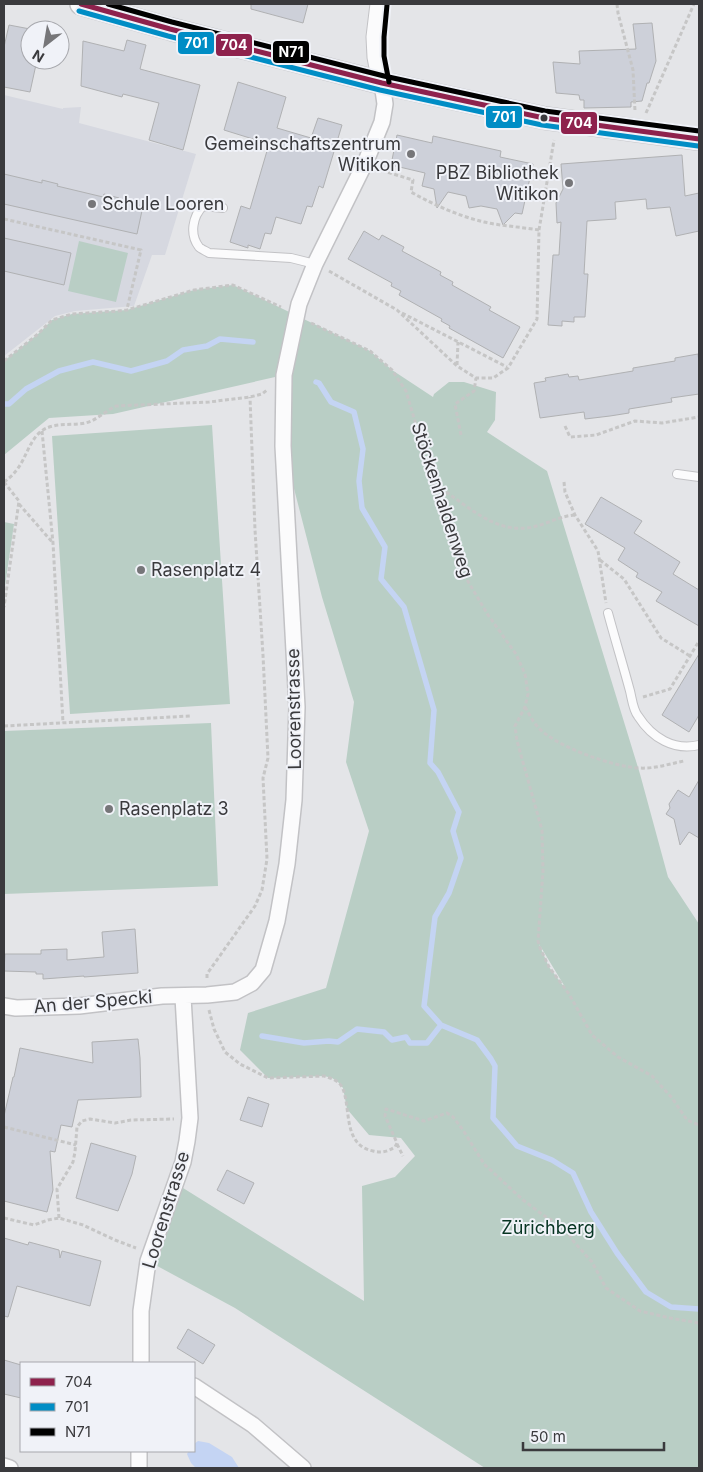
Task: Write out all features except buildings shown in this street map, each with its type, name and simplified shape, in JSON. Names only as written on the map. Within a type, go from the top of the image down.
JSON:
[{"type":"main road","points":[[81,4],[170,29],[382,83],[544,118],[699,139]]},
{"type":"street","name":"Loorenstrasse","points":[[141,1362],[141,1311],[148,1261],[182,1162],[190,1118],[183,997],[235,992],[252,983],[264,970],[287,864],[294,800],[296,707],[283,446],[284,375],[321,267],[382,122],[384,104],[376,37],[380,4]]},
{"type":"street","name":"An der Specki","points":[[4,1006],[16,1008],[79,1006],[162,996],[183,997]]},
{"type":"street","points":[[195,1387],[254,1425],[304,1468]]},
{"type":"street","points":[[138,1468],[139,1452]]},
{"type":"street","points":[[4,1466],[10,1468]]},
{"type":"lane","points":[[223,208],[203,206],[197,213],[193,224],[194,238],[199,247],[209,253],[291,258],[321,267]]},
{"type":"lane","points":[[677,474],[699,477]]},
{"type":"lane","points":[[608,613],[636,715],[660,740],[673,745],[691,747],[699,745]]},
{"type":"path","points":[[618,4],[618,13],[633,70],[635,113]]},
{"type":"path","points":[[643,120],[694,4]]},
{"type":"path","points":[[397,310],[457,366],[476,378],[493,378],[508,368],[537,319],[539,230],[554,140]]},
{"type":"path","points":[[377,169],[412,180],[411,192],[427,202],[484,222],[539,230]]},
{"type":"path","points":[[4,219],[141,250],[127,310]]},
{"type":"path","points":[[321,267],[397,310],[508,368]]},
{"type":"path","name":"Stöckenhaldenweg","points":[[4,361],[38,334],[52,320],[72,314],[118,312],[194,290],[233,284],[319,328],[370,351],[392,370],[406,391],[443,516],[466,578],[488,615],[516,654],[525,674],[528,694],[525,707],[515,726],[517,741],[542,830],[543,871],[538,941],[540,948],[549,967],[569,994],[592,1035],[618,1057],[652,1076],[672,1098],[688,1120],[699,1125]]},
{"type":"path","points":[[457,366],[458,342]]},
{"type":"path","points":[[461,435],[455,404],[474,391],[476,378]]},
{"type":"path","points":[[53,543],[4,482],[16,471],[42,430],[54,425],[86,423],[116,406],[209,402],[250,397],[268,758],[264,778],[266,859],[262,890],[255,906],[207,974],[209,1013],[225,1052],[232,1058],[268,1078],[324,1076],[332,1078],[343,1088],[351,1130],[357,1144],[363,1148],[383,1153],[395,1147],[397,1143]]},
{"type":"path","points":[[566,426],[570,437],[596,435],[635,421],[662,423],[699,417]]},
{"type":"path","points":[[42,430],[53,543],[63,723]]},
{"type":"path","points":[[564,482],[565,492],[575,515],[598,551],[608,613]]},
{"type":"path","points":[[434,485],[480,515],[511,528],[529,528],[565,515],[575,515]]},
{"type":"path","points":[[4,607],[19,503]]},
{"type":"path","points":[[600,559],[624,579],[661,638],[690,656]]},
{"type":"path","points":[[633,701],[670,689],[699,642]]},
{"type":"path","points":[[525,707],[537,727],[554,740],[616,764],[639,768],[659,767],[691,759]]},
{"type":"path","points":[[4,726],[190,716]]},
{"type":"path","points":[[404,1156],[385,1116],[386,1109],[424,1121],[447,1114],[453,1117],[484,1164],[523,1200],[565,1228],[574,1242],[592,1262],[606,1288],[640,1311],[699,1323]]},
{"type":"path","points":[[59,1218],[58,1189],[73,1162],[76,1145],[76,1127],[82,1121],[90,1119],[115,1123],[131,1120],[190,1118]]},
{"type":"path","points":[[4,1127],[76,1145]]},
{"type":"path","points":[[4,1218],[34,1225],[59,1218],[83,1225],[114,1240],[151,1253]]},
{"type":"shaded area","name":"Schule Looren","points":[[4,95],[63,109],[81,107],[79,123],[196,154],[165,255],[152,255],[134,306],[75,311],[55,316],[4,356]]},
{"type":"green space","points":[[79,241],[128,253],[116,302],[68,291]]},
{"type":"green space","name":"Zürichberg","points":[[233,285],[370,351],[392,370],[433,397],[434,394],[449,382],[464,382],[496,392],[495,420],[487,432],[547,471],[640,774],[668,877],[699,924],[699,1468],[485,1468],[235,1308],[148,1261],[175,1183],[364,1301],[362,1186],[395,1177],[415,1156],[401,1138],[369,1135],[347,1109],[343,1088],[332,1078],[324,1076],[268,1078],[240,1050],[248,1013],[326,988],[369,831],[346,762],[354,702],[322,597],[283,446],[284,375],[113,414],[49,418],[4,455],[4,361],[38,334],[52,320],[72,314],[127,310],[194,290]],"holes":[[[539,944],[565,987],[549,967]]]},
{"type":"green space","name":"Rasenplatz 4","points":[[212,425],[230,704],[70,714],[52,436]]},
{"type":"green space","points":[[4,522],[14,524],[4,593]]},
{"type":"green space","name":"Rasenplatz 3","points":[[211,723],[218,886],[4,894],[4,731]]},
{"type":"water","points":[[198,1441],[209,1443],[232,1457],[239,1468],[196,1468],[191,1463],[187,1454],[188,1452],[195,1452],[195,1443]]},
{"type":"waterway","points":[[4,404],[9,404],[26,389],[59,371],[93,362],[131,371],[167,361],[183,350],[207,346],[220,339],[253,342]]},
{"type":"waterway","points":[[316,382],[319,383],[331,402],[354,412],[363,449],[359,481],[362,508],[385,547],[381,579],[404,607],[434,710],[430,763],[438,772],[459,812],[453,831],[461,858],[449,893],[435,917],[424,1006],[441,1025],[477,1040],[495,1066],[493,1118],[517,1146],[552,1160],[573,1173],[591,1212],[617,1253],[646,1292],[671,1307],[699,1309]]},
{"type":"waterway","points":[[262,1036],[304,1043],[338,1042],[357,1029],[384,1032],[392,1040],[406,1037],[410,1043],[427,1043],[441,1025]]},
{"type":"transit line","name":"704","points":[[81,4],[170,29],[382,83],[544,118],[699,139]]},
{"type":"transit line","name":"N71","points":[[108,4],[384,76],[545,111],[699,131]]},
{"type":"transit line","name":"N71","points":[[387,5],[384,56],[389,82]]},
{"type":"transit line","name":"701","points":[[79,11],[168,36],[380,90],[542,125],[698,146]]},
{"type":"place","name":"Gemeinschaftszentrum Witikon","points":[[411,154]]},
{"type":"place","name":"PBZ Bibliothek Witikon","points":[[569,183]]},
{"type":"place","name":"Schule Looren","points":[[92,204]]},
{"type":"place","name":"Rasenplatz 4","points":[[141,570]]},
{"type":"place","name":"Rasenplatz 3","points":[[109,809]]}]
